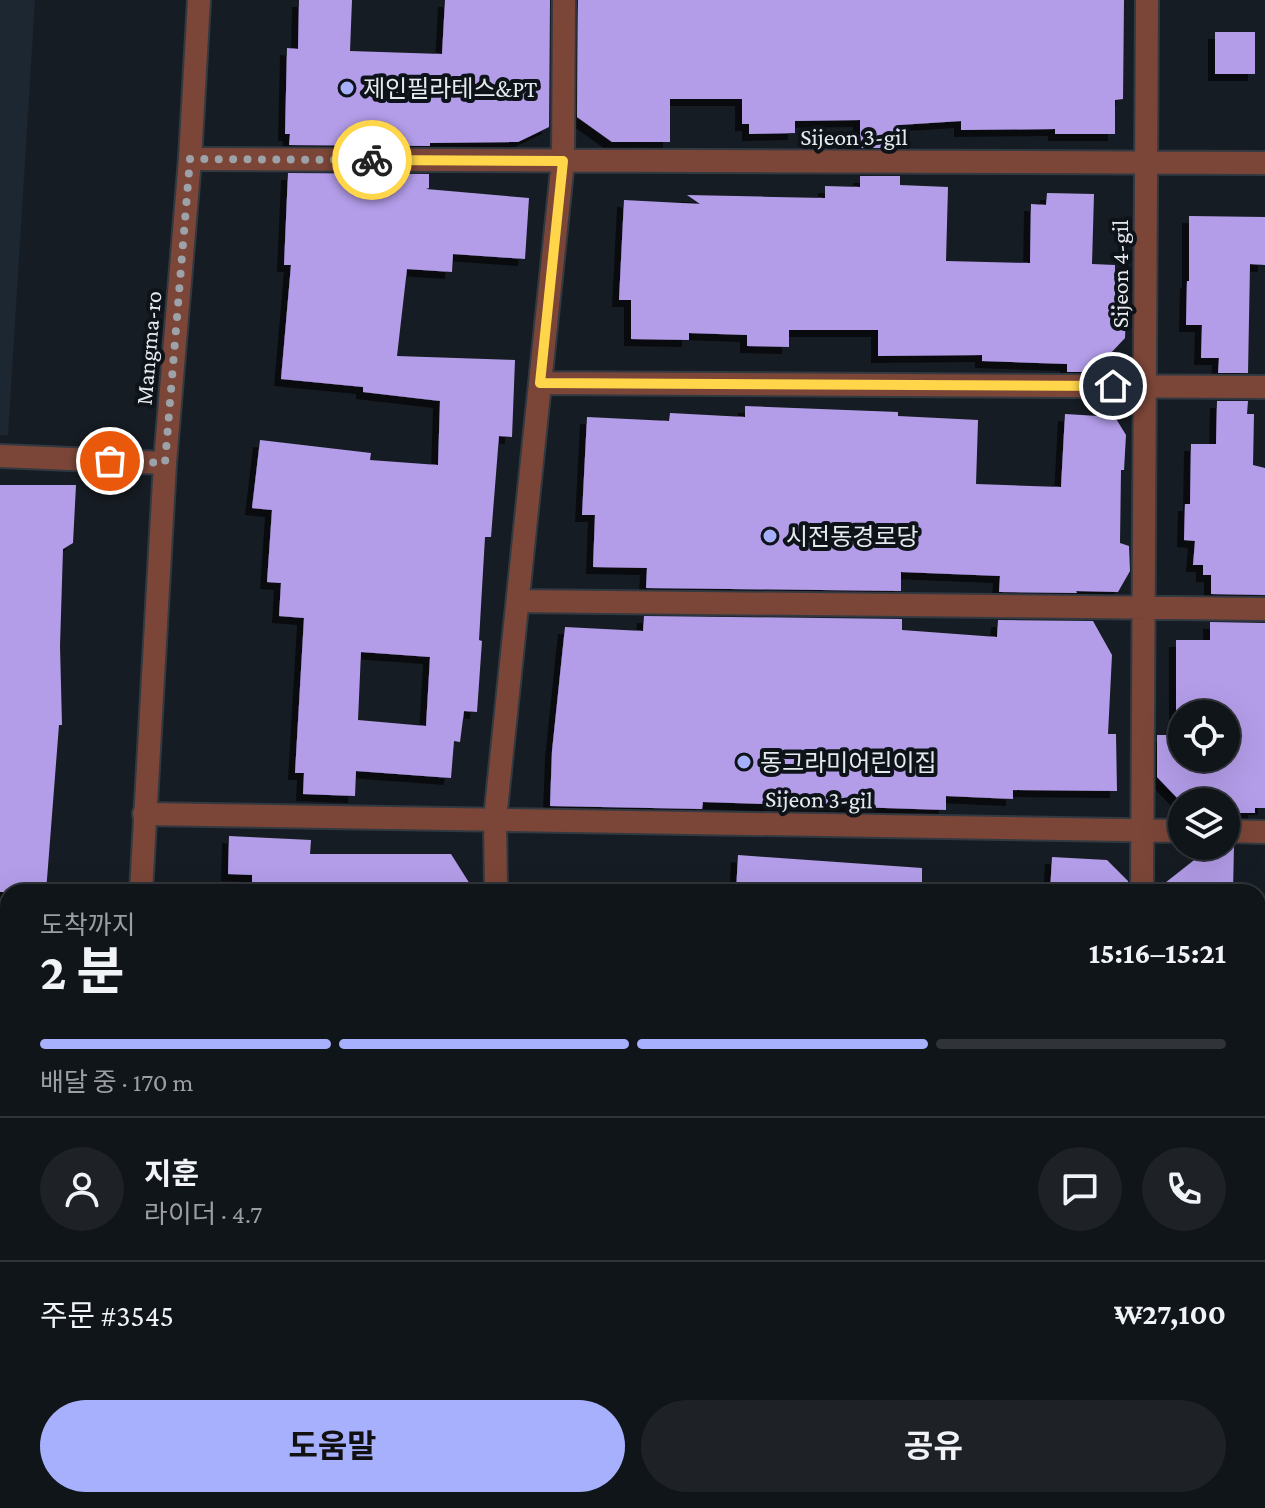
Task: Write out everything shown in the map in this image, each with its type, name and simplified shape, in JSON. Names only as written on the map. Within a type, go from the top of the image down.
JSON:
[{"type":"street","name":"Mangma-ro","points":[[141,884],[165,463],[190,159],[199,0]]},
{"type":"street","points":[[496,884],[495,819],[563,161],[564,0]]},
{"type":"street","name":"Sijeon 4-gil","points":[[1142,884],[1147,0]]},
{"type":"street","name":"Sijeon 3-gil","points":[[190,159],[1146,163]]},
{"type":"street","points":[[1146,163],[1265,163]]},
{"type":"street","points":[[540,383],[1265,387]]},
{"type":"street","points":[[0,456],[165,463]]},
{"type":"street","points":[[518,601],[1265,609]]},
{"type":"street","name":"Sijeon 3-gil","points":[[144,814],[1142,830]]},
{"type":"street","points":[[1142,830],[1168,831]]},
{"type":"street","points":[[1240,831],[1265,832]]},
{"type":"shaded area","points":[[0,0],[35,0],[8,435],[0,435]]},
{"type":"building","points":[[299,0],[352,0],[350,51],[442,54],[445,0],[550,0],[549,127],[518,142],[430,143],[430,146],[289,145],[290,134],[285,134],[287,48],[298,49]]},
{"type":"building","points":[[578,0],[1124,0],[1123,99],[1115,100],[1115,134],[1055,134],[1055,129],[961,130],[961,121],[899,125],[899,148],[860,148],[860,120],[795,121],[795,133],[749,134],[749,124],[742,124],[742,99],[670,99],[670,142],[612,142],[577,117]]},
{"type":"building","points":[[1215,32],[1255,32],[1255,74],[1215,74]]},
{"type":"building","points":[[288,173],[429,174],[429,188],[426,189],[529,198],[525,259],[453,254],[452,272],[407,269],[397,356],[515,360],[512,437],[499,436],[491,537],[485,537],[477,712],[464,711],[460,742],[454,741],[451,778],[356,771],[355,796],[303,794],[304,773],[295,773],[304,618],[279,616],[281,583],[267,582],[272,510],[252,508],[260,440],[371,453],[370,460],[438,465],[440,401],[363,392],[363,387],[281,379],[291,265],[284,265]],"holes":[[[361,652],[430,657],[426,726],[358,720]]]},
{"type":"building","points":[[860,176],[900,176],[900,185],[948,187],[946,261],[1030,263],[1031,204],[1046,205],[1047,193],[1094,194],[1092,264],[1115,265],[1115,313],[1126,313],[1125,338],[1093,372],[1067,372],[1067,364],[982,361],[982,355],[878,356],[878,330],[789,330],[789,347],[747,346],[747,335],[689,333],[689,340],[631,339],[631,300],[619,300],[624,200],[700,204],[687,195],[825,198],[825,186],[860,187]]},
{"type":"building","points":[[1189,216],[1265,217],[1265,265],[1250,264],[1248,373],[1218,373],[1219,358],[1201,358],[1202,325],[1186,325]]},
{"type":"building","points":[[1217,401],[1248,401],[1247,414],[1254,414],[1253,465],[1265,468],[1265,595],[1211,594],[1211,575],[1203,575],[1203,565],[1193,565],[1195,541],[1184,540],[1185,504],[1190,504],[1191,444],[1216,444]]},
{"type":"building","points":[[745,406],[898,412],[898,416],[978,420],[976,484],[1061,487],[1065,414],[1115,417],[1126,435],[1124,470],[1121,470],[1120,543],[1129,546],[1130,571],[1118,592],[1077,593],[999,592],[1000,576],[901,572],[901,591],[646,588],[647,568],[593,567],[595,515],[582,515],[587,417],[669,421],[670,413],[745,417]]},
{"type":"building","points":[[0,485],[76,485],[73,543],[63,549],[60,646],[62,725],[59,725],[47,884],[0,884]]},
{"type":"building","points":[[644,616],[902,619],[902,630],[997,637],[998,620],[1093,621],[1112,655],[1108,734],[1116,734],[1117,791],[1013,790],[1013,799],[946,796],[946,810],[703,802],[702,809],[550,806],[552,751],[565,627],[643,631]]},
{"type":"building","points":[[1210,622],[1265,623],[1265,808],[1255,808],[1255,813],[1240,813],[1240,788],[1168,788],[1157,777],[1157,735],[1168,735],[1168,772],[1240,772],[1240,700],[1176,700],[1176,640],[1210,640]]},
{"type":"building","points":[[229,836],[311,840],[310,854],[451,854],[470,884],[252,884],[252,875],[228,874]]},
{"type":"building","points":[[738,855],[922,868],[922,884],[736,884]]},
{"type":"building","points":[[1052,857],[1107,860],[1128,881],[1128,884],[1050,884]]},
{"type":"building","points":[[1194,860],[1234,860],[1233,884],[1164,884]]},
{"type":"way so far","points":[[110,461],[165,463],[190,159],[372,160]]},
{"type":"place","name":"제인필라테스&PT","points":[[347,88]]},
{"type":"place","name":"시전동경로당","points":[[770,536]]},
{"type":"place","name":"동그라미어린이집","points":[[744,762]]},
{"type":"route","points":[[372,160],[563,161],[540,383],[1113,386]]}]
